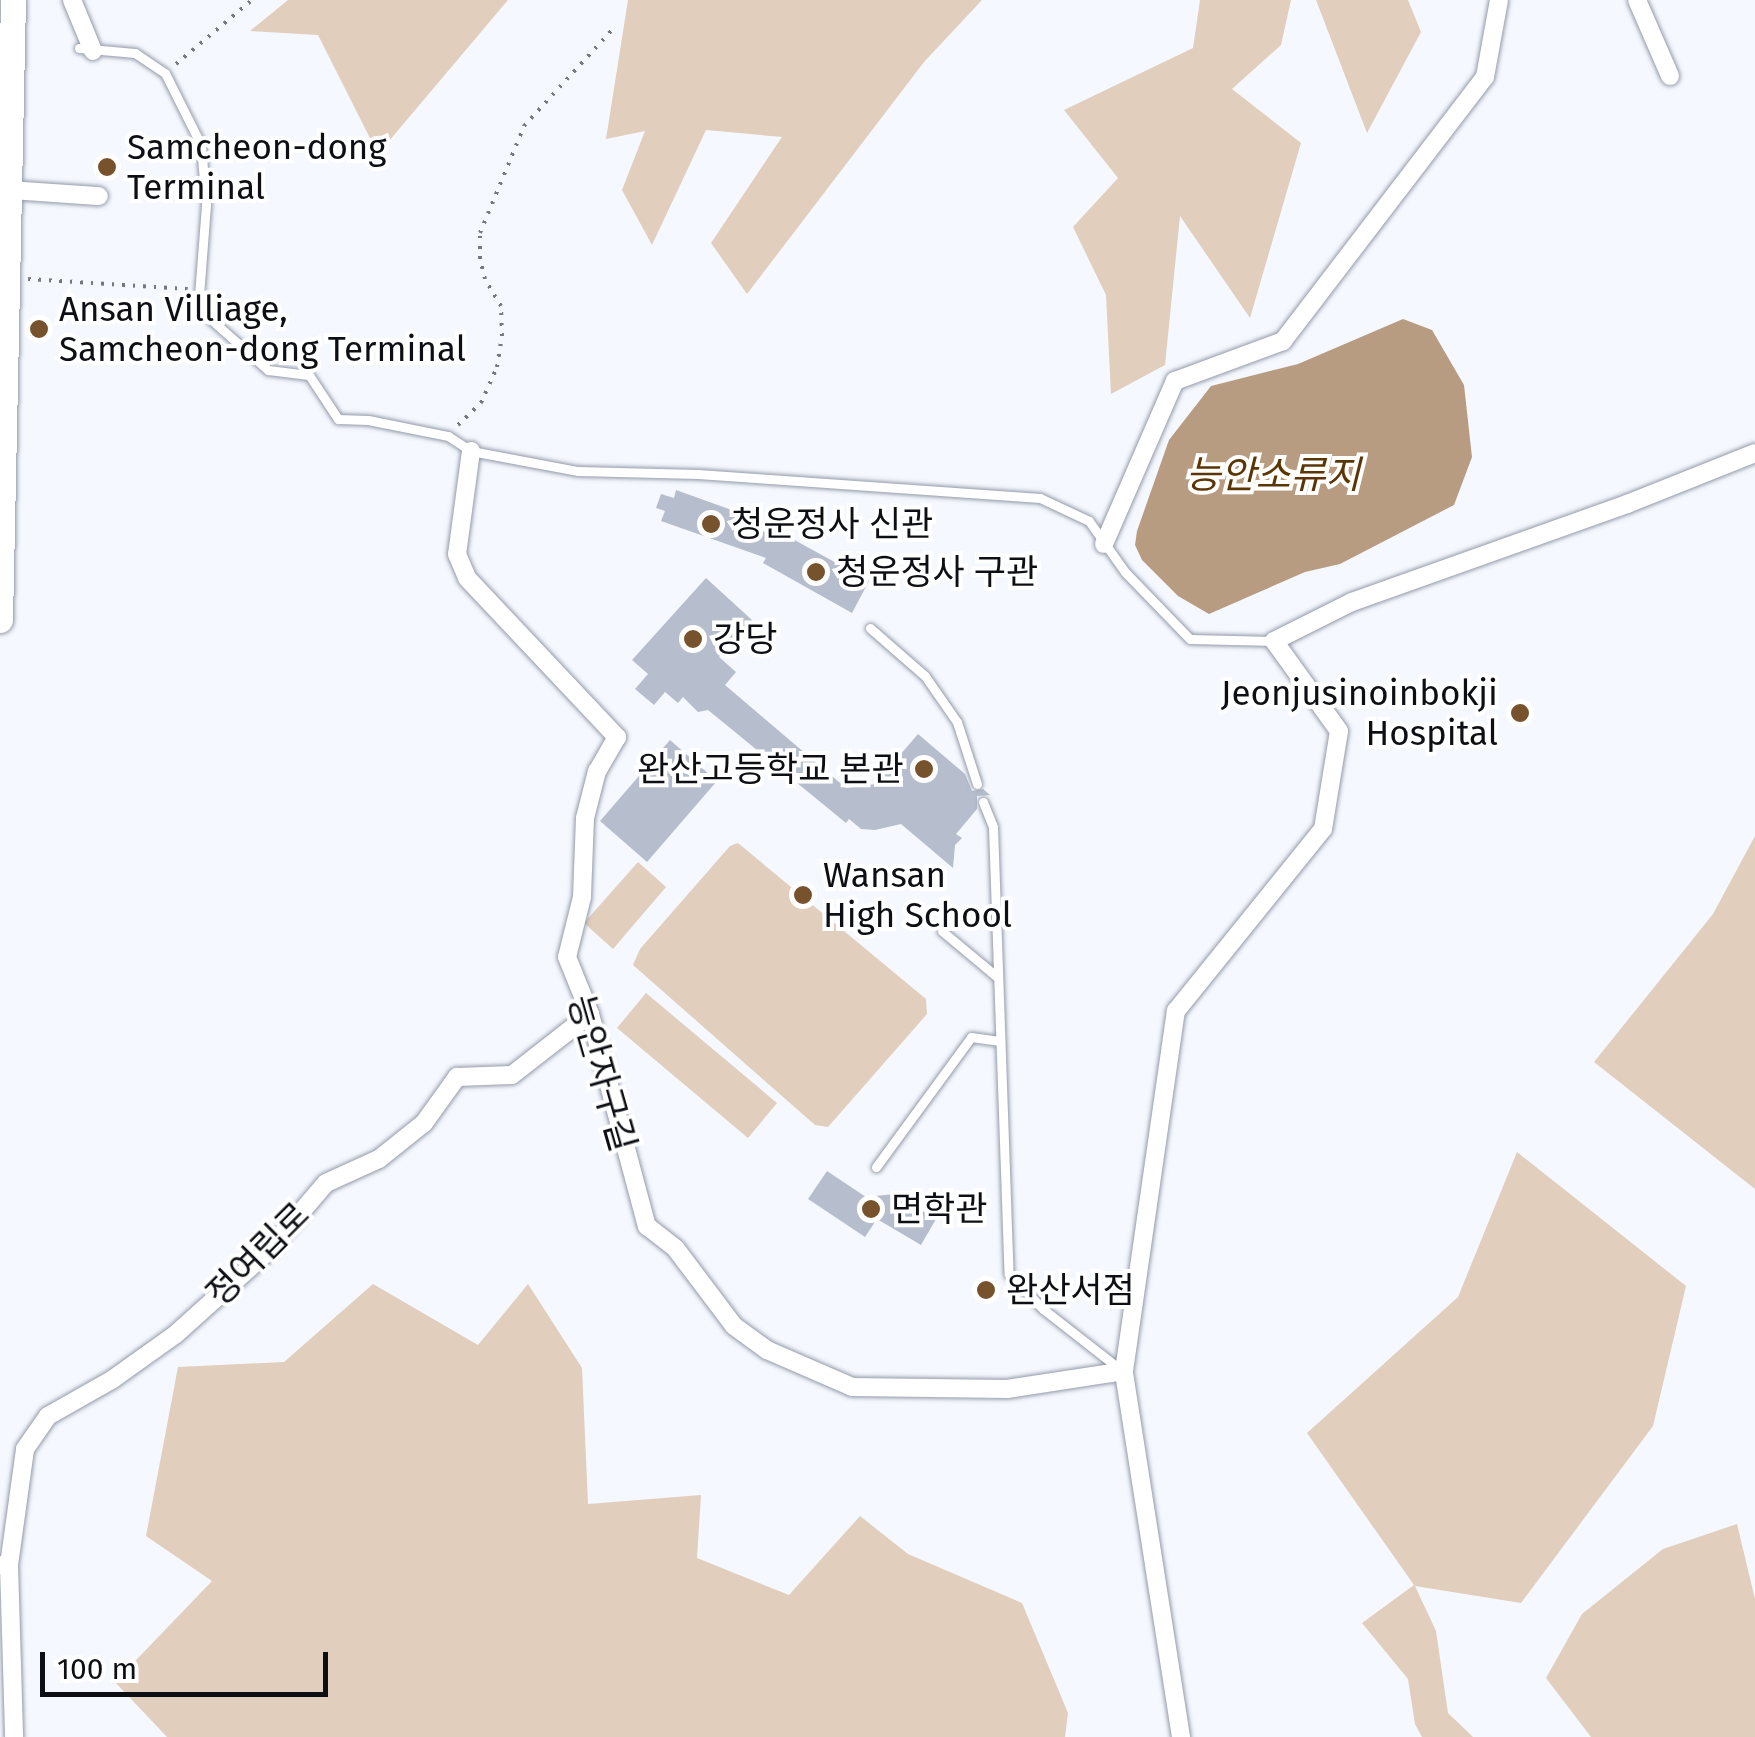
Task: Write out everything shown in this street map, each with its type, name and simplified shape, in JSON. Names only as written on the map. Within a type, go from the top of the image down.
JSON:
[{"type":"street","points":[[0,620],[12,0]]},
{"type":"street","points":[[72,0],[86,50]]},
{"type":"street","points":[[1104,544],[1175,381],[1283,341],[1485,76],[1499,0]]},
{"type":"street","points":[[1636,0],[1670,76]]},
{"type":"street","points":[[10,190],[99,196]]},
{"type":"street","name":"능안자구길","points":[[471,451],[458,554],[468,578],[617,737],[597,771],[585,818],[582,896],[567,957],[590,1014],[648,1226],[676,1249],[734,1326],[767,1350],[852,1387],[1007,1389],[1124,1371]]},
{"type":"street","points":[[1181,1737],[1124,1371],[1176,1011],[1324,829],[1340,731],[1274,641],[1352,602],[1627,504],[1755,453]]},
{"type":"street","name":"정여립로","points":[[14,1737],[4,1565],[25,1449],[48,1416],[113,1379],[176,1334],[266,1253],[326,1183],[379,1160],[424,1122],[457,1076],[512,1075],[590,1014]]},
{"type":"lane","points":[[86,50],[136,53],[165,73],[201,145],[206,204],[198,308],[268,370],[308,374],[338,418],[448,436],[471,451],[578,472],[782,478],[1040,498],[1089,521],[1125,572],[1190,639],[1274,641]]},
{"type":"lane","points":[[870,628],[925,676],[957,722],[978,784]]},
{"type":"lane","points":[[983,802],[993,827],[1009,1274],[1042,1309],[1124,1371]]},
{"type":"lane","points":[[942,931],[998,976]]},
{"type":"lane","points":[[876,1168],[971,1037],[1000,1042]]},
{"type":"path","points":[[165,73],[252,0]]},
{"type":"path","points":[[448,436],[481,403],[496,367],[502,336],[501,306],[482,268],[480,233],[524,126],[610,31]]},
{"type":"path","points":[[8,278],[199,289]]},
{"type":"shaded area","points":[[288,0],[508,0],[378,154],[318,35],[250,31]]},
{"type":"shaded area","points":[[628,0],[982,0],[924,62],[747,294],[711,243],[782,137],[706,130],[652,245],[622,190],[645,131],[606,139]]},
{"type":"shaded area","points":[[1200,0],[1291,0],[1281,45],[1232,89],[1301,143],[1250,318],[1180,216],[1165,365],[1111,394],[1106,295],[1073,227],[1118,178],[1064,110],[1193,48]]},
{"type":"shaded area","points":[[1316,0],[1408,0],[1421,32],[1367,133]]},
{"type":"shaded area","points":[[1755,836],[1755,1189],[1594,1062],[1713,914]]},
{"type":"shaded area","points":[[738,843],[926,999],[927,1014],[828,1127],[815,1125],[633,965],[640,949],[730,846]]},
{"type":"shaded area","points":[[638,862],[666,887],[613,949],[584,923]]},
{"type":"shaded area","points":[[646,993],[777,1103],[748,1138],[617,1028]]},
{"type":"shaded area","points":[[1517,1152],[1686,1286],[1653,1426],[1521,1603],[1415,1586],[1436,1631],[1448,1713],[1473,1737],[1422,1737],[1415,1724],[1408,1679],[1362,1623],[1414,1585],[1307,1433],[1458,1297]]},
{"type":"shaded area","points":[[373,1284],[478,1345],[528,1284],[582,1368],[588,1504],[701,1495],[697,1558],[789,1595],[860,1516],[908,1554],[1022,1603],[1068,1713],[1065,1737],[167,1737],[115,1682],[212,1581],[146,1536],[178,1367],[284,1362]]},
{"type":"shaded area","points":[[1737,1524],[1755,1599],[1755,1737],[1591,1737],[1546,1678],[1582,1614],[1663,1549]]},
{"type":"water","name":"능안소류지","points":[[1403,319],[1432,330],[1464,385],[1472,457],[1454,505],[1340,564],[1305,572],[1209,614],[1178,596],[1142,560],[1135,545],[1137,531],[1169,440],[1211,386],[1298,364]]},
{"type":"building","points":[[676,490],[754,518],[751,527],[778,537],[780,532],[869,581],[852,613],[763,563],[766,558],[661,521],[665,511],[656,508],[661,494],[674,498]]},
{"type":"building","name":"완산고등학교 본관","points":[[706,578],[752,620],[719,657],[736,672],[725,685],[846,788],[875,784],[918,734],[965,774],[972,791],[983,789],[990,795],[977,796],[977,809],[956,834],[962,838],[955,845],[953,868],[901,824],[875,830],[861,829],[849,819],[846,823],[708,710],[698,712],[683,697],[678,703],[665,692],[654,705],[635,689],[648,674],[632,660]]},
{"type":"building","points":[[670,740],[717,781],[647,862],[600,821]]},
{"type":"building","name":"면학관","points":[[827,1171],[866,1197],[894,1194],[936,1219],[921,1245],[877,1219],[865,1237],[808,1199]]},
{"type":"place","name":"Samcheon-dong Terminal","points":[[107,167]]},
{"type":"place","name":"Ansan Villiage, Samcheon-dong Terminal","points":[[39,329]]},
{"type":"place","name":"청운정사 신관","points":[[711,524]]},
{"type":"place","name":"청운정사 구관","points":[[816,572]]},
{"type":"place","name":"강당","points":[[693,639]]},
{"type":"place","name":"Jeonjusinoinbokji Hospital","points":[[1520,713]]},
{"type":"place","name":"완산고등학교 본관","points":[[924,769]]},
{"type":"place","name":"Wansan High School","points":[[803,895]]},
{"type":"place","name":"면학관","points":[[871,1209]]},
{"type":"place","name":"완산서점","points":[[986,1290]]}]
